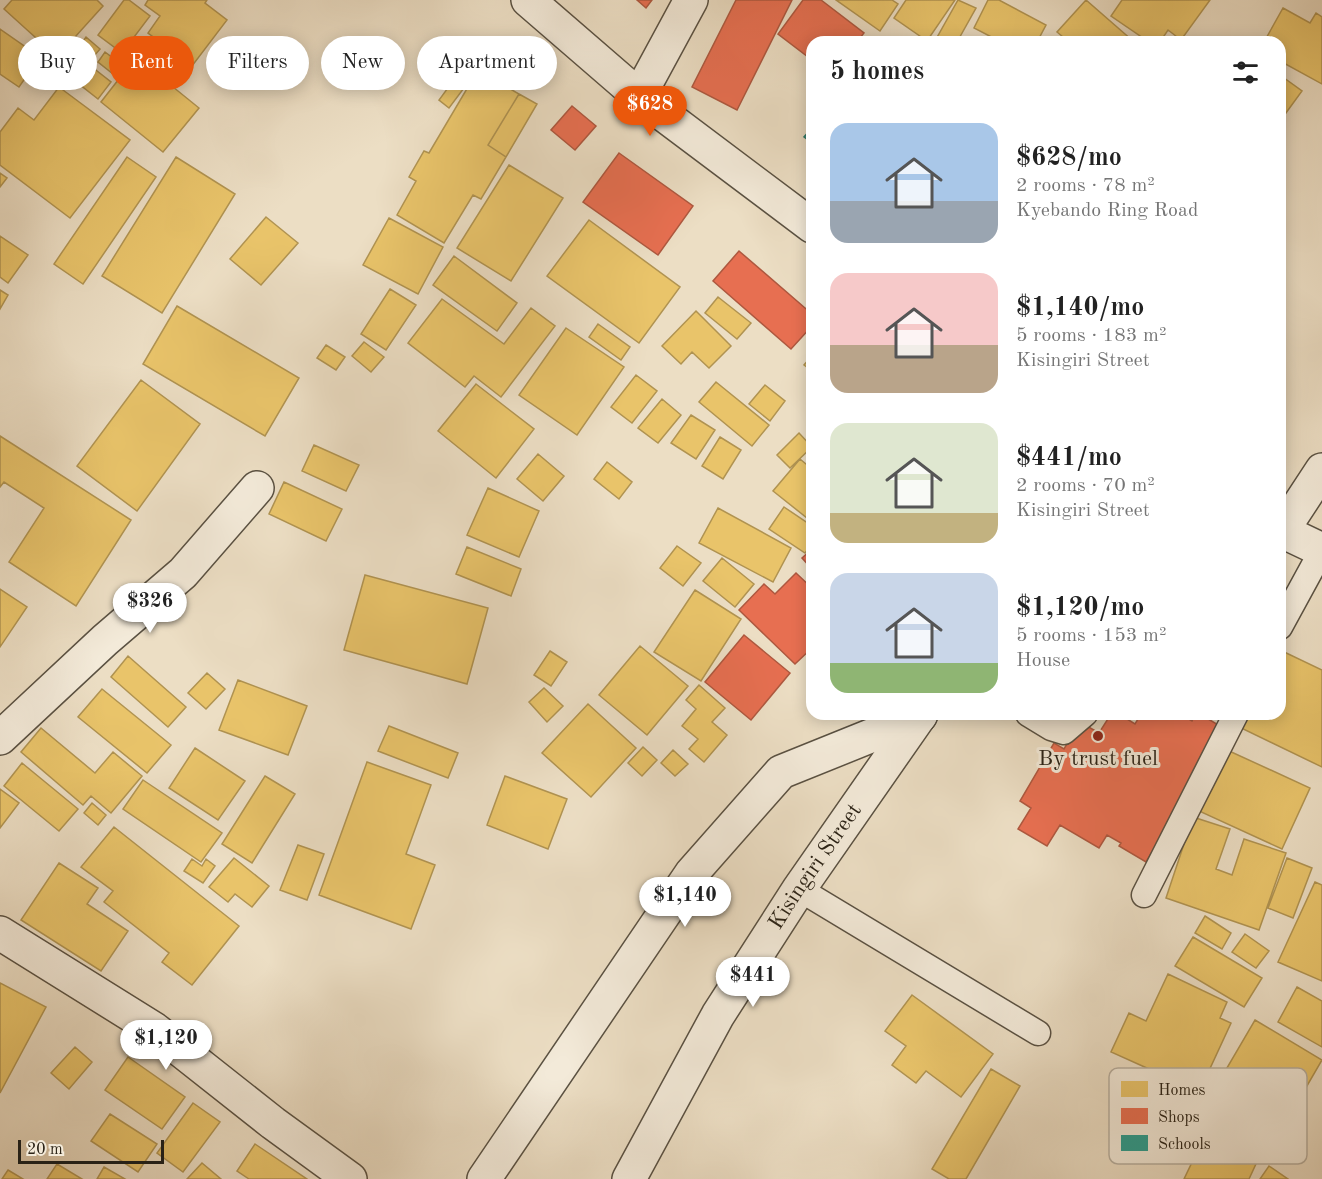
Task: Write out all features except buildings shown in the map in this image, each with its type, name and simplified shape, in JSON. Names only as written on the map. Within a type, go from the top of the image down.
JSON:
[{"type":"street","points":[[528,0],[639,96],[806,221]]},
{"type":"street","points":[[639,96],[690,0]]},
{"type":"street","points":[[1286,523],[1322,470]]},
{"type":"street","points":[[0,738],[105,639],[183,573],[257,488]]},
{"type":"street","points":[[1286,532],[1322,550]]},
{"type":"street","points":[[484,1179],[691,874],[781,772],[909,720]]},
{"type":"street","name":"Kisingiri Street","points":[[629,1179],[718,1016],[799,889],[917,720]]},
{"type":"street","points":[[0,933],[154,1029],[273,1123],[350,1179]]},
{"type":"lane","points":[[1286,616],[1322,550]]},
{"type":"lane","points":[[1038,720],[1064,732],[1078,720]]},
{"type":"lane","points":[[1144,896],[1233,720]]},
{"type":"lane","points":[[799,889],[1038,1033]]},
{"type":"place","name":"By trust fuel","points":[[1098,736]]}]
